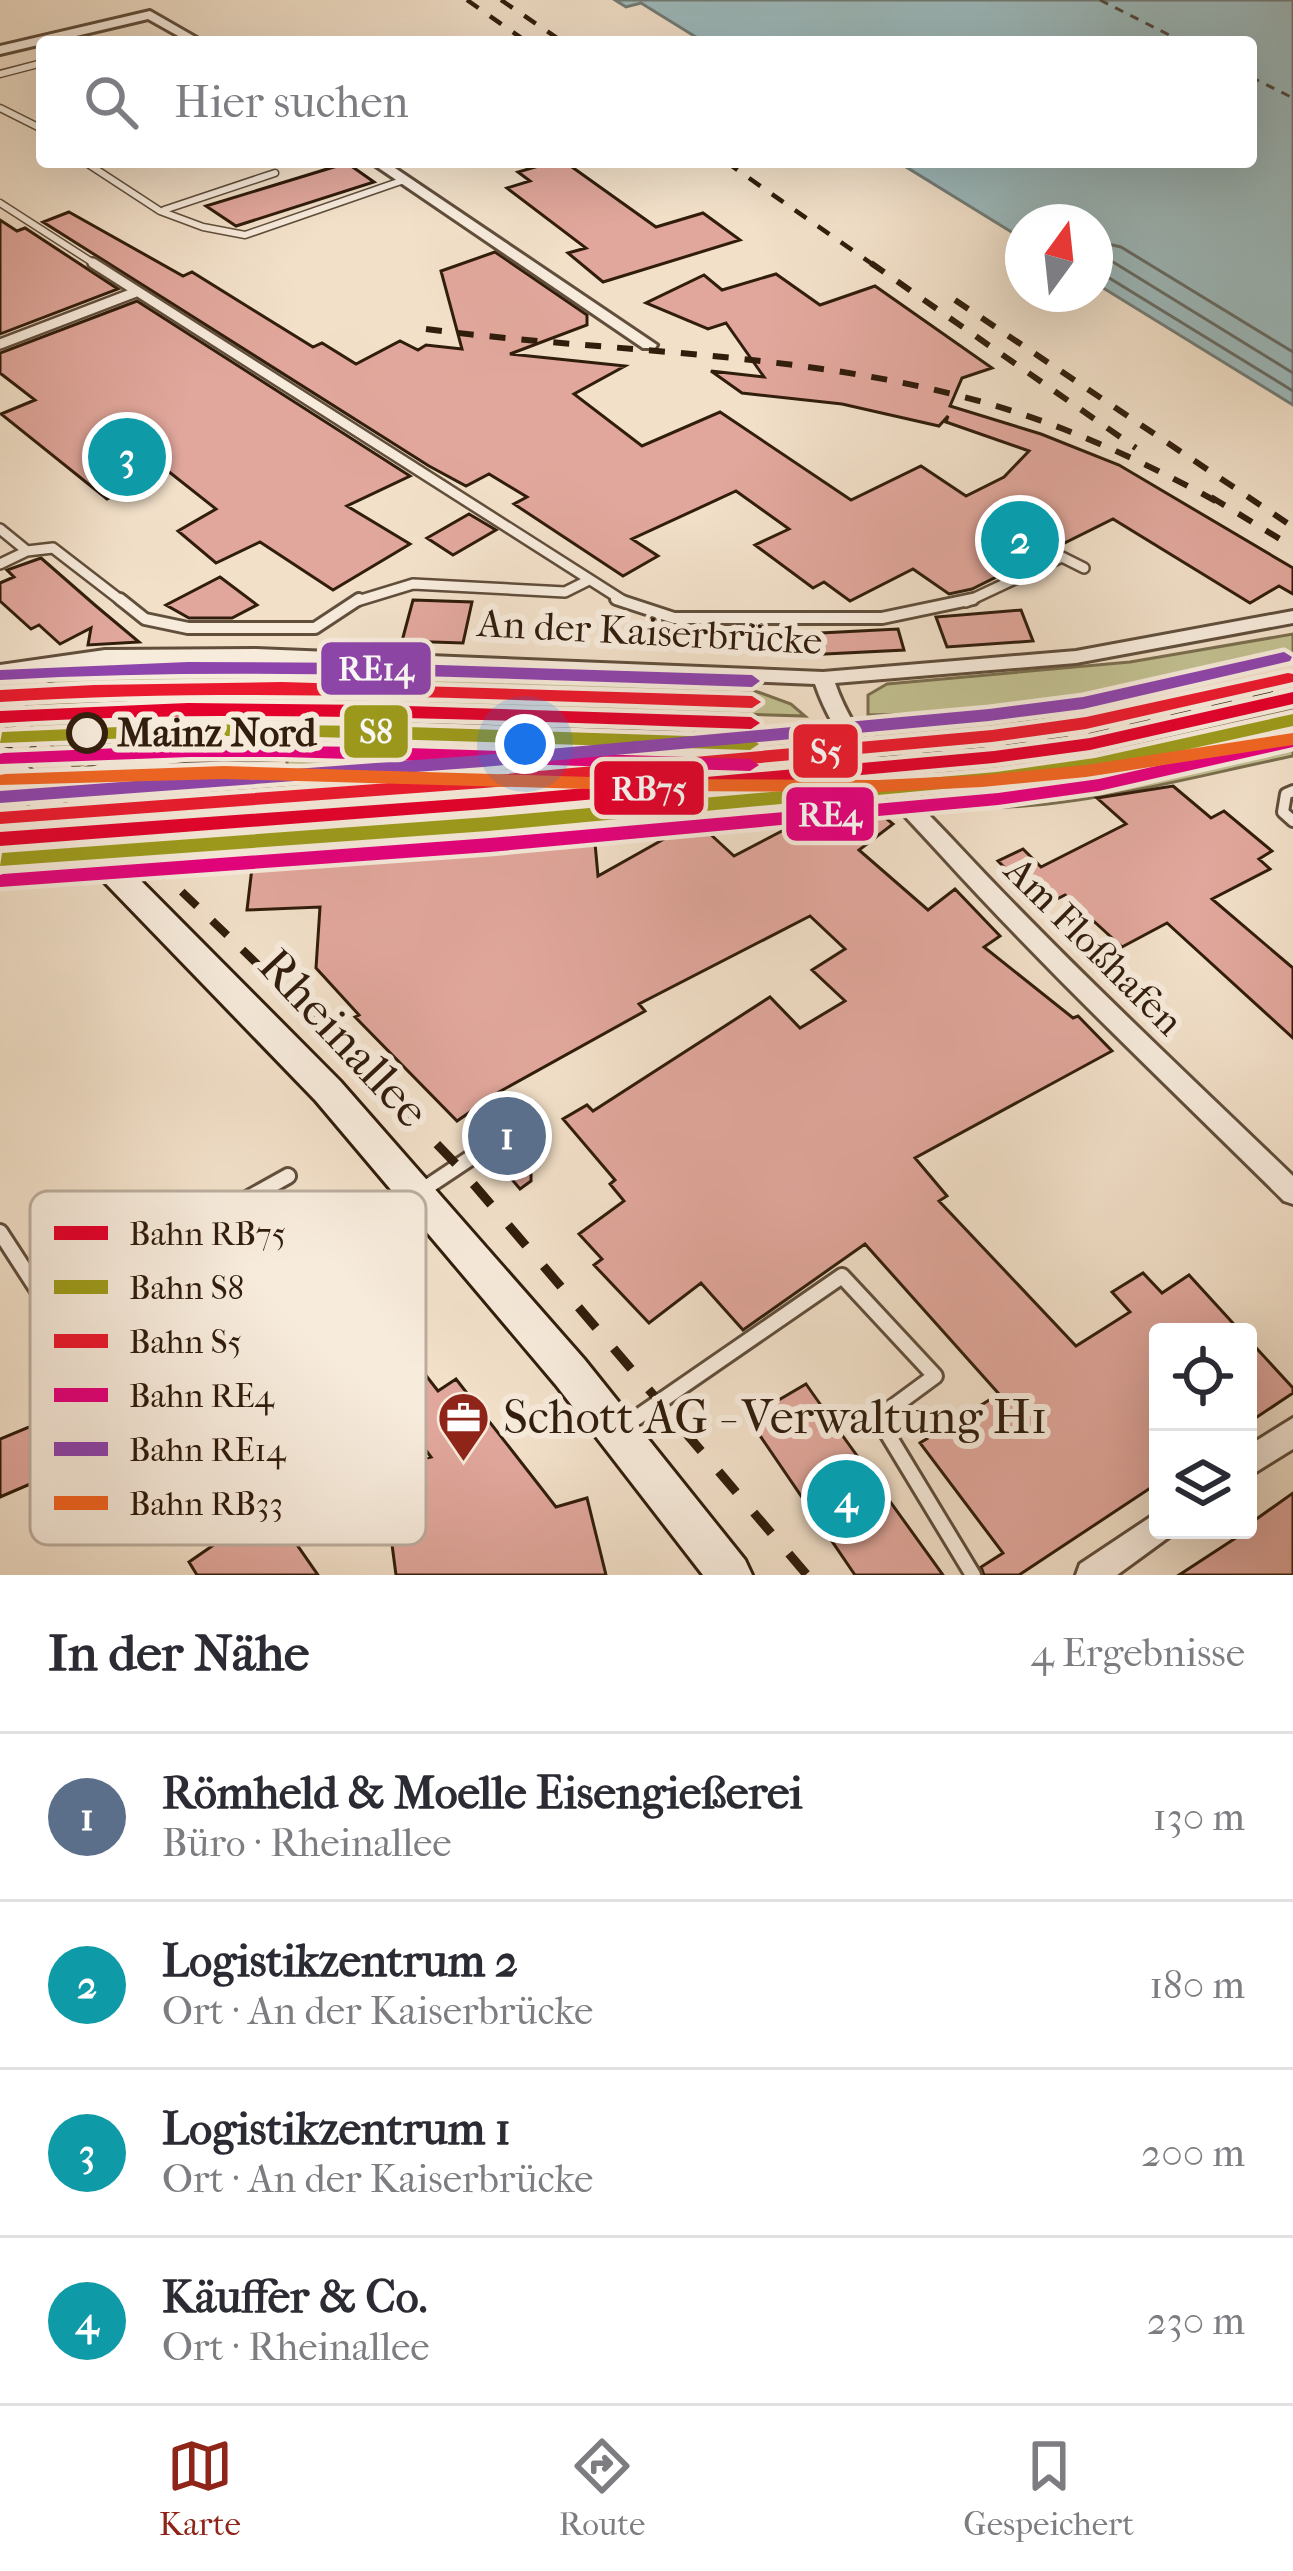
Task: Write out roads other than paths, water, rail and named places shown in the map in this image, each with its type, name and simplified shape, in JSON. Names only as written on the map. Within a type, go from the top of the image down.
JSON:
[{"type":"main road","name":"Rheinallee","points":[[0,756],[328,1091],[416,1191]]},
{"type":"main road","name":"Rheinallee","points":[[426,1203],[618,1431],[730,1575]]},
{"type":"street","points":[[60,36],[150,15],[187,36]]},
{"type":"street","points":[[0,50],[36,42]]},
{"type":"street","points":[[385,168],[649,345]]},
{"type":"street","name":"An der Kaiserbrücke","points":[[0,670],[105,656],[256,655],[824,678],[1076,657],[1293,617]]},
{"type":"street","name":"Am Floßhafen","points":[[824,678],[832,705],[859,749],[977,882],[1293,1192]]},
{"type":"street","points":[[1257,1457],[1293,1432]]},
{"type":"street","points":[[1091,1575],[1149,1533]]},
{"type":"lane","points":[[0,74],[36,65]]},
{"type":"lane","points":[[0,108],[36,126]]},
{"type":"lane","points":[[92,168],[104,179],[219,234],[245,235],[404,181]]},
{"type":"lane","points":[[164,210],[275,173]]},
{"type":"lane","points":[[0,203],[615,599],[674,618],[882,618],[963,604],[1062,557],[1084,568]]},
{"type":"lane","points":[[0,344],[136,292]]},
{"type":"lane","points":[[0,529],[27,551]]},
{"type":"lane","points":[[0,564],[27,551],[53,548],[145,619],[188,628],[315,628],[361,598],[413,584],[565,592],[587,581]]},
{"type":"lane","points":[[36,793],[109,766],[184,758],[405,748],[574,758]]},
{"type":"lane","points":[[1293,791],[1286,794],[1283,812],[1293,820]]},
{"type":"lane","points":[[421,1191],[499,1139]]},
{"type":"lane","points":[[261,1191],[288,1176]]},
{"type":"lane","points":[[0,1232],[7,1259],[30,1286]]},
{"type":"lane","points":[[618,1431],[842,1276],[935,1376],[878,1418],[973,1575]]},
{"type":"water","points":[[615,0],[1293,0],[1293,405],[1113,294],[1113,204],[1005,204],[1005,228],[908,168],[1257,168],[1257,36],[694,36],[641,3],[626,7]]},
{"type":"railway","points":[[467,0],[518,36]]},
{"type":"railway","points":[[501,0],[554,36]]},
{"type":"railway","points":[[735,168],[875,266]]},
{"type":"railway","points":[[871,263],[1136,448]]},
{"type":"railway","points":[[955,300],[1293,527]]},
{"type":"railway","points":[[426,329],[761,361],[894,381],[994,405],[1061,428],[1221,504]]},
{"type":"railway","points":[[1211,497],[1293,547]]},
{"type":"railway","points":[[94,807],[1009,746],[1088,735],[1293,684]]},
{"type":"railway","points":[[0,717],[94,807]]},
{"type":"railway","points":[[0,813],[94,807]]},
{"type":"railway","points":[[94,807],[326,1030]]},
{"type":"railway","points":[[326,1030],[458,1166],[807,1575]]},
{"type":"rail line","name":"RE14","points":[[0,797],[483,761],[989,715],[1083,703],[1284,657]]},
{"type":"rail line","name":"RE14","points":[[0,675],[282,667],[752,681]]},
{"type":"rail line","name":"S5","points":[[0,818],[484,782],[992,736],[1086,723],[1288,678]]},
{"type":"rail line","name":"S5","points":[[0,696],[282,688],[752,702]]},
{"type":"rail line","name":"RB75","points":[[0,839],[486,803],[994,757],[1090,744],[1293,698]]},
{"type":"rail line","name":"RB75","points":[[0,717],[282,709],[751,723]]},
{"type":"rail line","name":"S8","points":[[2,860],[488,824],[996,778],[1095,764],[1293,720]]},
{"type":"rail line","name":"S8","points":[[2,738],[283,730],[750,744]]},
{"type":"rail line","name":"RB33","points":[[5,780],[224,773],[878,786],[1086,771],[1293,739]]},
{"type":"rail line","name":"RE4","points":[[3,881],[490,845],[998,799],[1099,785],[1293,741]]},
{"type":"rail line","name":"RE4","points":[[3,759],[283,751],[750,765]]},
{"type":"place","name":"Logistikzentrum 1","points":[[127,457]]},
{"type":"place","name":"Logistikzentrum 2","points":[[1020,540]]},
{"type":"place","name":"Mainz Nord","points":[[87,733]]},
{"type":"place","name":"Römheld & Moelle Eisengießerei","points":[[507,1136]]},
{"type":"place","name":"Schott AG - Verwaltung H1","points":[[464,1463]]},
{"type":"place","name":"Käuffer & Co.","points":[[846,1499]]}]
